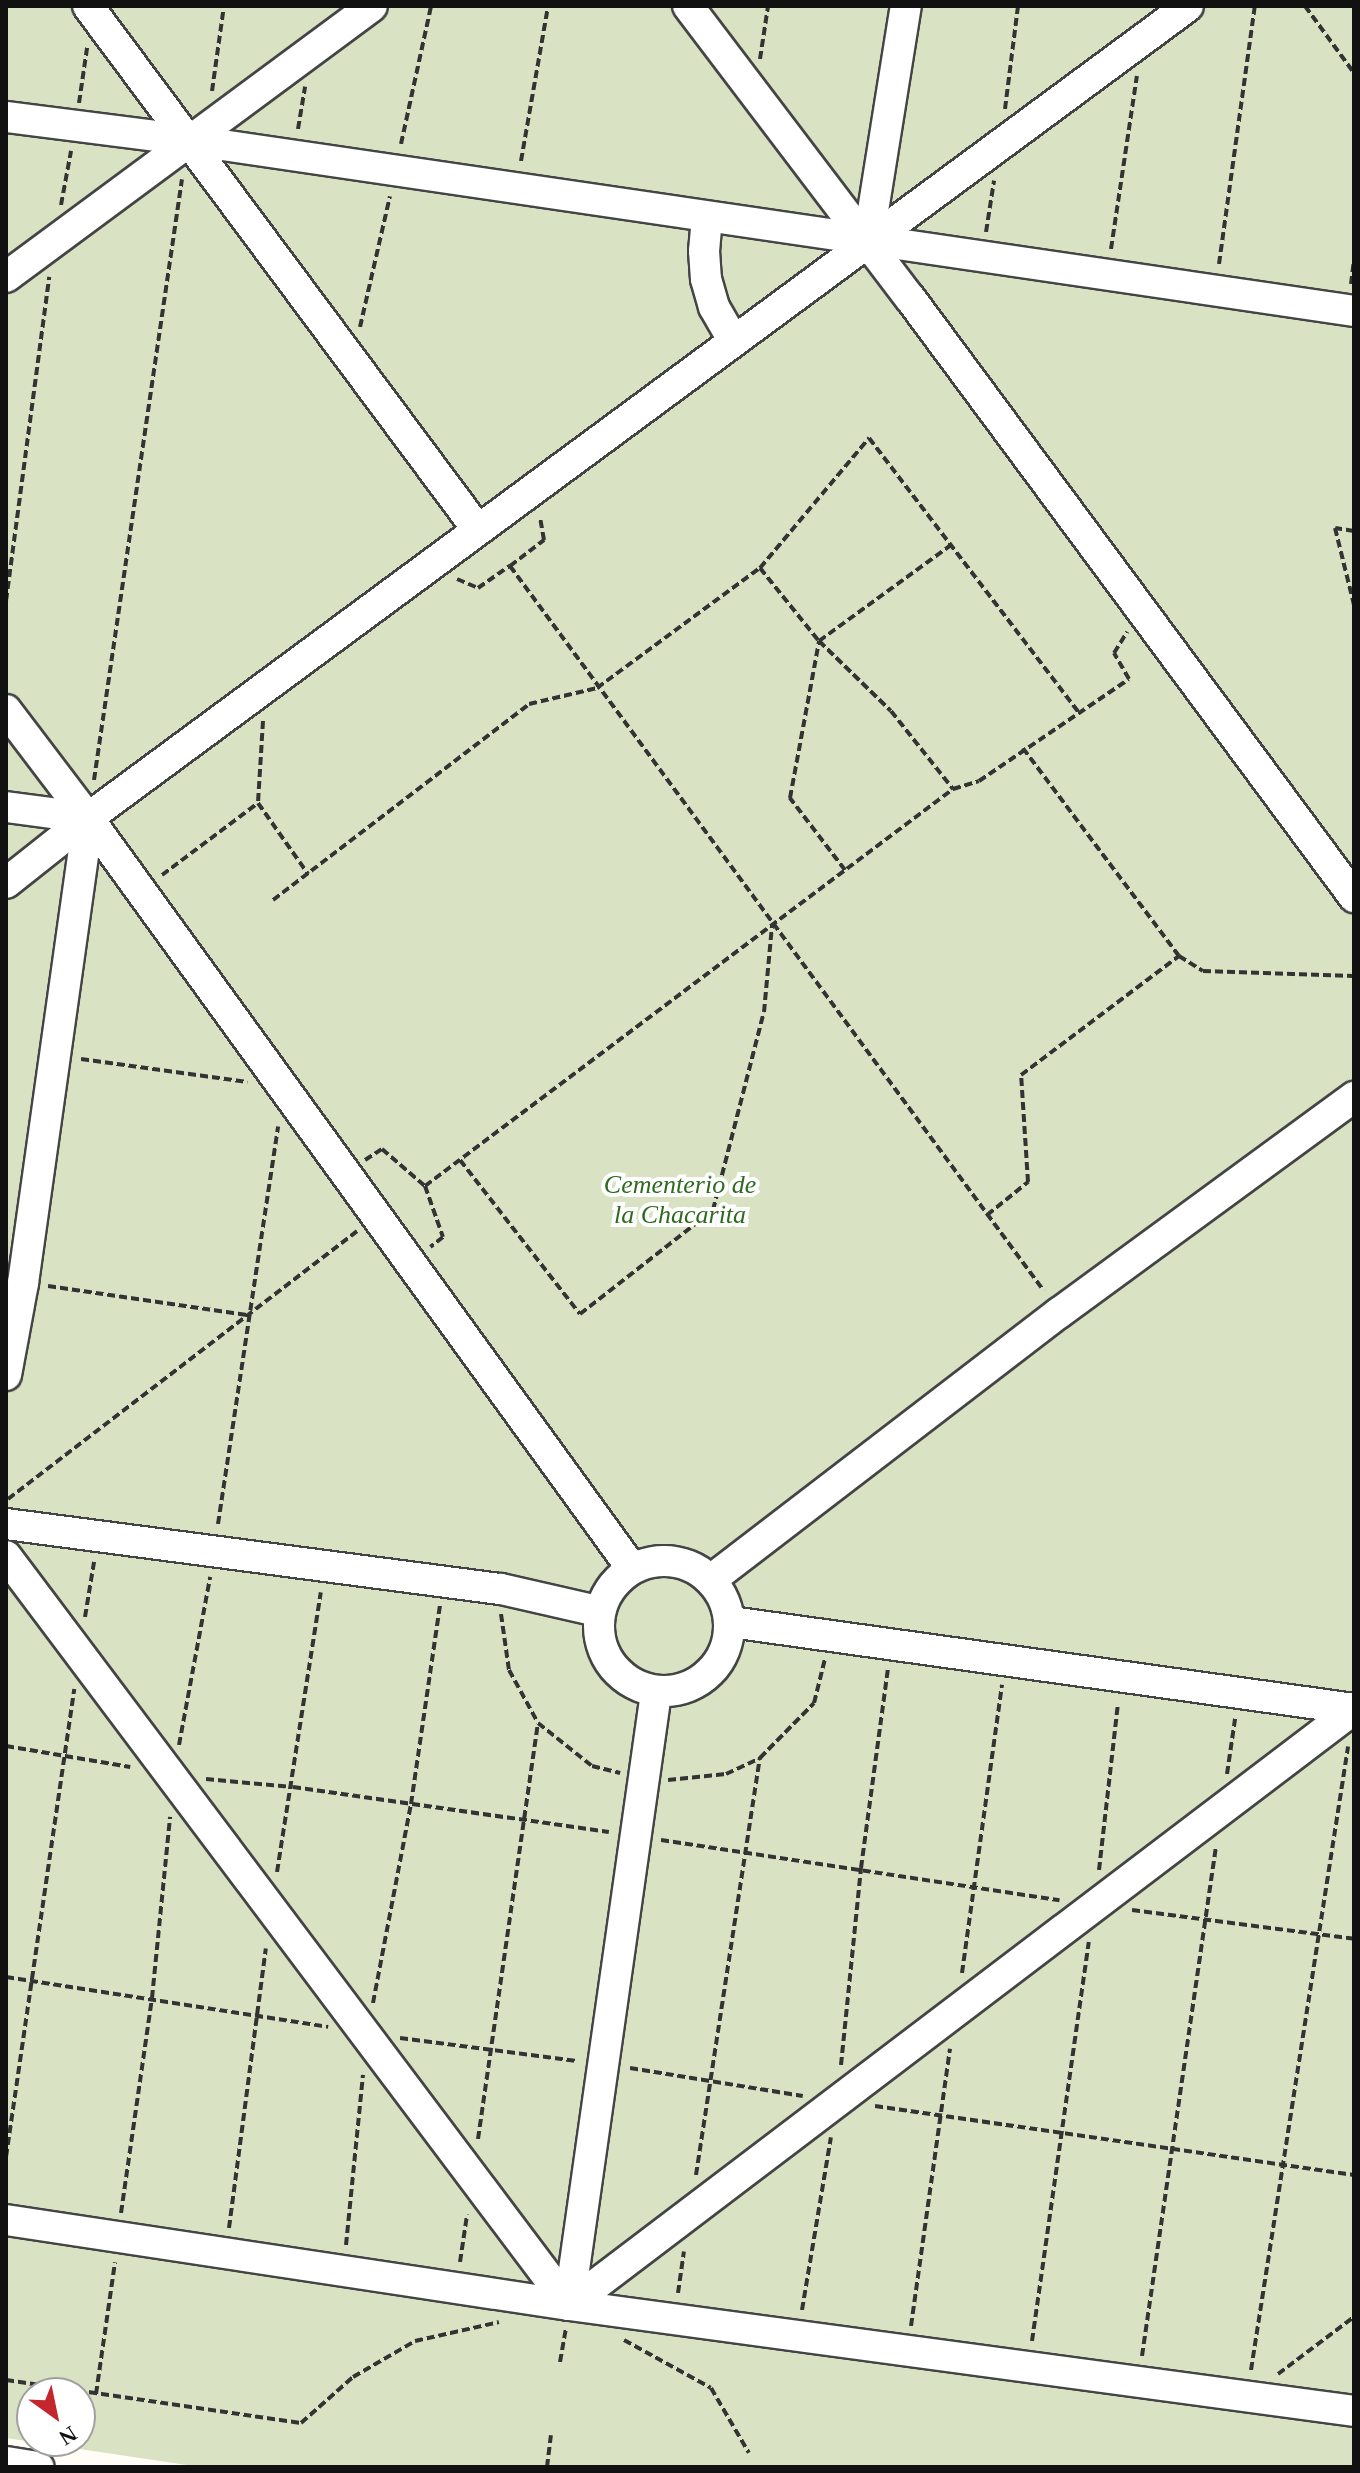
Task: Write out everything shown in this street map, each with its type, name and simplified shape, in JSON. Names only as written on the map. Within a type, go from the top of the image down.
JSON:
[{"type":"street","points":[[6,277],[372,6]]},
{"type":"street","points":[[688,6],[868,242],[1354,897]]},
{"type":"street","points":[[868,242],[906,6]]},
{"type":"street","points":[[6,883],[88,818],[1188,6]]},
{"type":"street","points":[[90,9],[197,133],[353,361],[478,530]]},
{"type":"street","points":[[6,117],[76,127],[197,133],[395,170],[868,242],[1354,311]]},
{"type":"street","points":[[707,217],[704,251],[706,279],[714,307],[734,341]]},
{"type":"street","points":[[6,710],[141,890],[631,1567]]},
{"type":"street","points":[[6,807],[88,818]]},
{"type":"street","points":[[6,1375],[23,1283],[88,818]]},
{"type":"street","points":[[712,1579],[1059,1313],[1354,1097]]},
{"type":"street","points":[[6,1524],[501,1589],[598,1611]]},
{"type":"street","points":[[6,1556],[174,1775],[569,2305]]},
{"type":"street","points":[[674,1560],[712,1579],[725,1599],[731,1622],[722,1659],[694,1686],[656,1693],[622,1678],[600,1648],[598,1611],[610,1586],[631,1567],[674,1560]]},
{"type":"street","points":[[731,1622],[1354,1709]]},
{"type":"street","points":[[569,2305],[656,1693]]},
{"type":"street","points":[[569,2305],[1354,1709]]},
{"type":"street","points":[[6,2220],[674,2320],[1354,2411]]},
{"type":"street","points":[[6,2462],[39,2467]]},
{"type":"path","points":[[88,818],[197,133],[224,6]]},
{"type":"path","points":[[353,361],[431,6]]},
{"type":"path","points":[[516,188],[548,6]]},
{"type":"path","points":[[754,93],[768,6]]},
{"type":"path","points":[[1216,290],[1255,6]]},
{"type":"path","points":[[1305,6],[1354,73]]},
{"type":"path","points":[[6,601],[54,241],[76,127],[90,9]]},
{"type":"path","points":[[1107,275],[1143,39]]},
{"type":"path","points":[[273,900],[529,704],[597,688],[760,568],[869,438],[1080,714]]},
{"type":"path","points":[[429,566],[478,588],[510,566],[544,540],[536,487]]},
{"type":"path","points":[[1354,531],[1335,528],[1354,605]]},
{"type":"path","points":[[845,870],[790,798],[819,641],[951,545]]},
{"type":"path","points":[[510,566],[1059,1313]]},
{"type":"path","points":[[760,568],[819,641],[891,711],[953,789]]},
{"type":"path","points":[[425,1186],[953,789],[979,781],[1023,748],[1080,714],[1129,679],[1114,653],[1140,609]]},
{"type":"path","points":[[265,687],[258,803],[308,874]]},
{"type":"path","points":[[1023,748],[1179,956],[1203,971],[1354,976]]},
{"type":"path","points":[[141,890],[258,803]]},
{"type":"path","points":[[460,1160],[580,1314],[713,1210],[764,1012],[772,925]]},
{"type":"path","points":[[987,1215],[1028,1182],[1021,1075],[1179,956]]},
{"type":"path","points":[[55,1055],[284,1087],[247,1315],[214,1551],[174,1775],[152,1998],[96,2394],[301,2423],[353,2377],[415,2341],[508,2320]]},
{"type":"path","points":[[346,1172],[382,1149],[425,1186],[443,1237],[411,1262]]},
{"type":"path","points":[[6,1500],[377,1215]]},
{"type":"path","points":[[23,1283],[247,1315]]},
{"type":"path","points":[[6,2157],[98,1536]]},
{"type":"path","points":[[343,2271],[367,2035],[411,1804],[444,1581]]},
{"type":"path","points":[[798,2336],[838,2101],[861,1868],[892,1643]]},
{"type":"path","points":[[1028,2367],[1095,1906],[1121,1675]]},
{"type":"path","points":[[1138,2382],[1238,1693]]},
{"type":"path","points":[[1247,2396],[1354,1709]]},
{"type":"path","points":[[456,2288],[538,1723]]},
{"type":"path","points":[[6,1746],[174,1775],[411,1804],[861,1868],[1095,1906],[1354,1939]]},
{"type":"path","points":[[674,2320],[760,1758]]},
{"type":"path","points":[[6,1977],[152,1998],[367,2035],[491,2048],[1354,2175]]},
{"type":"path","points":[[560,2362],[569,2305]]},
{"type":"path","points":[[1247,2396],[1354,2317]]},
{"type":"path","points":[[622,2339],[711,2388],[749,2453]]},
{"type":"path","points":[[547,2467],[551,2435]]},
{"type":"green space","name":"Cementerio de la Chacarita","points":[[6,6],[1354,6],[1354,2467],[200,2467],[96,2451],[96,2377],[16,2377],[16,2439],[6,2438]]}]
